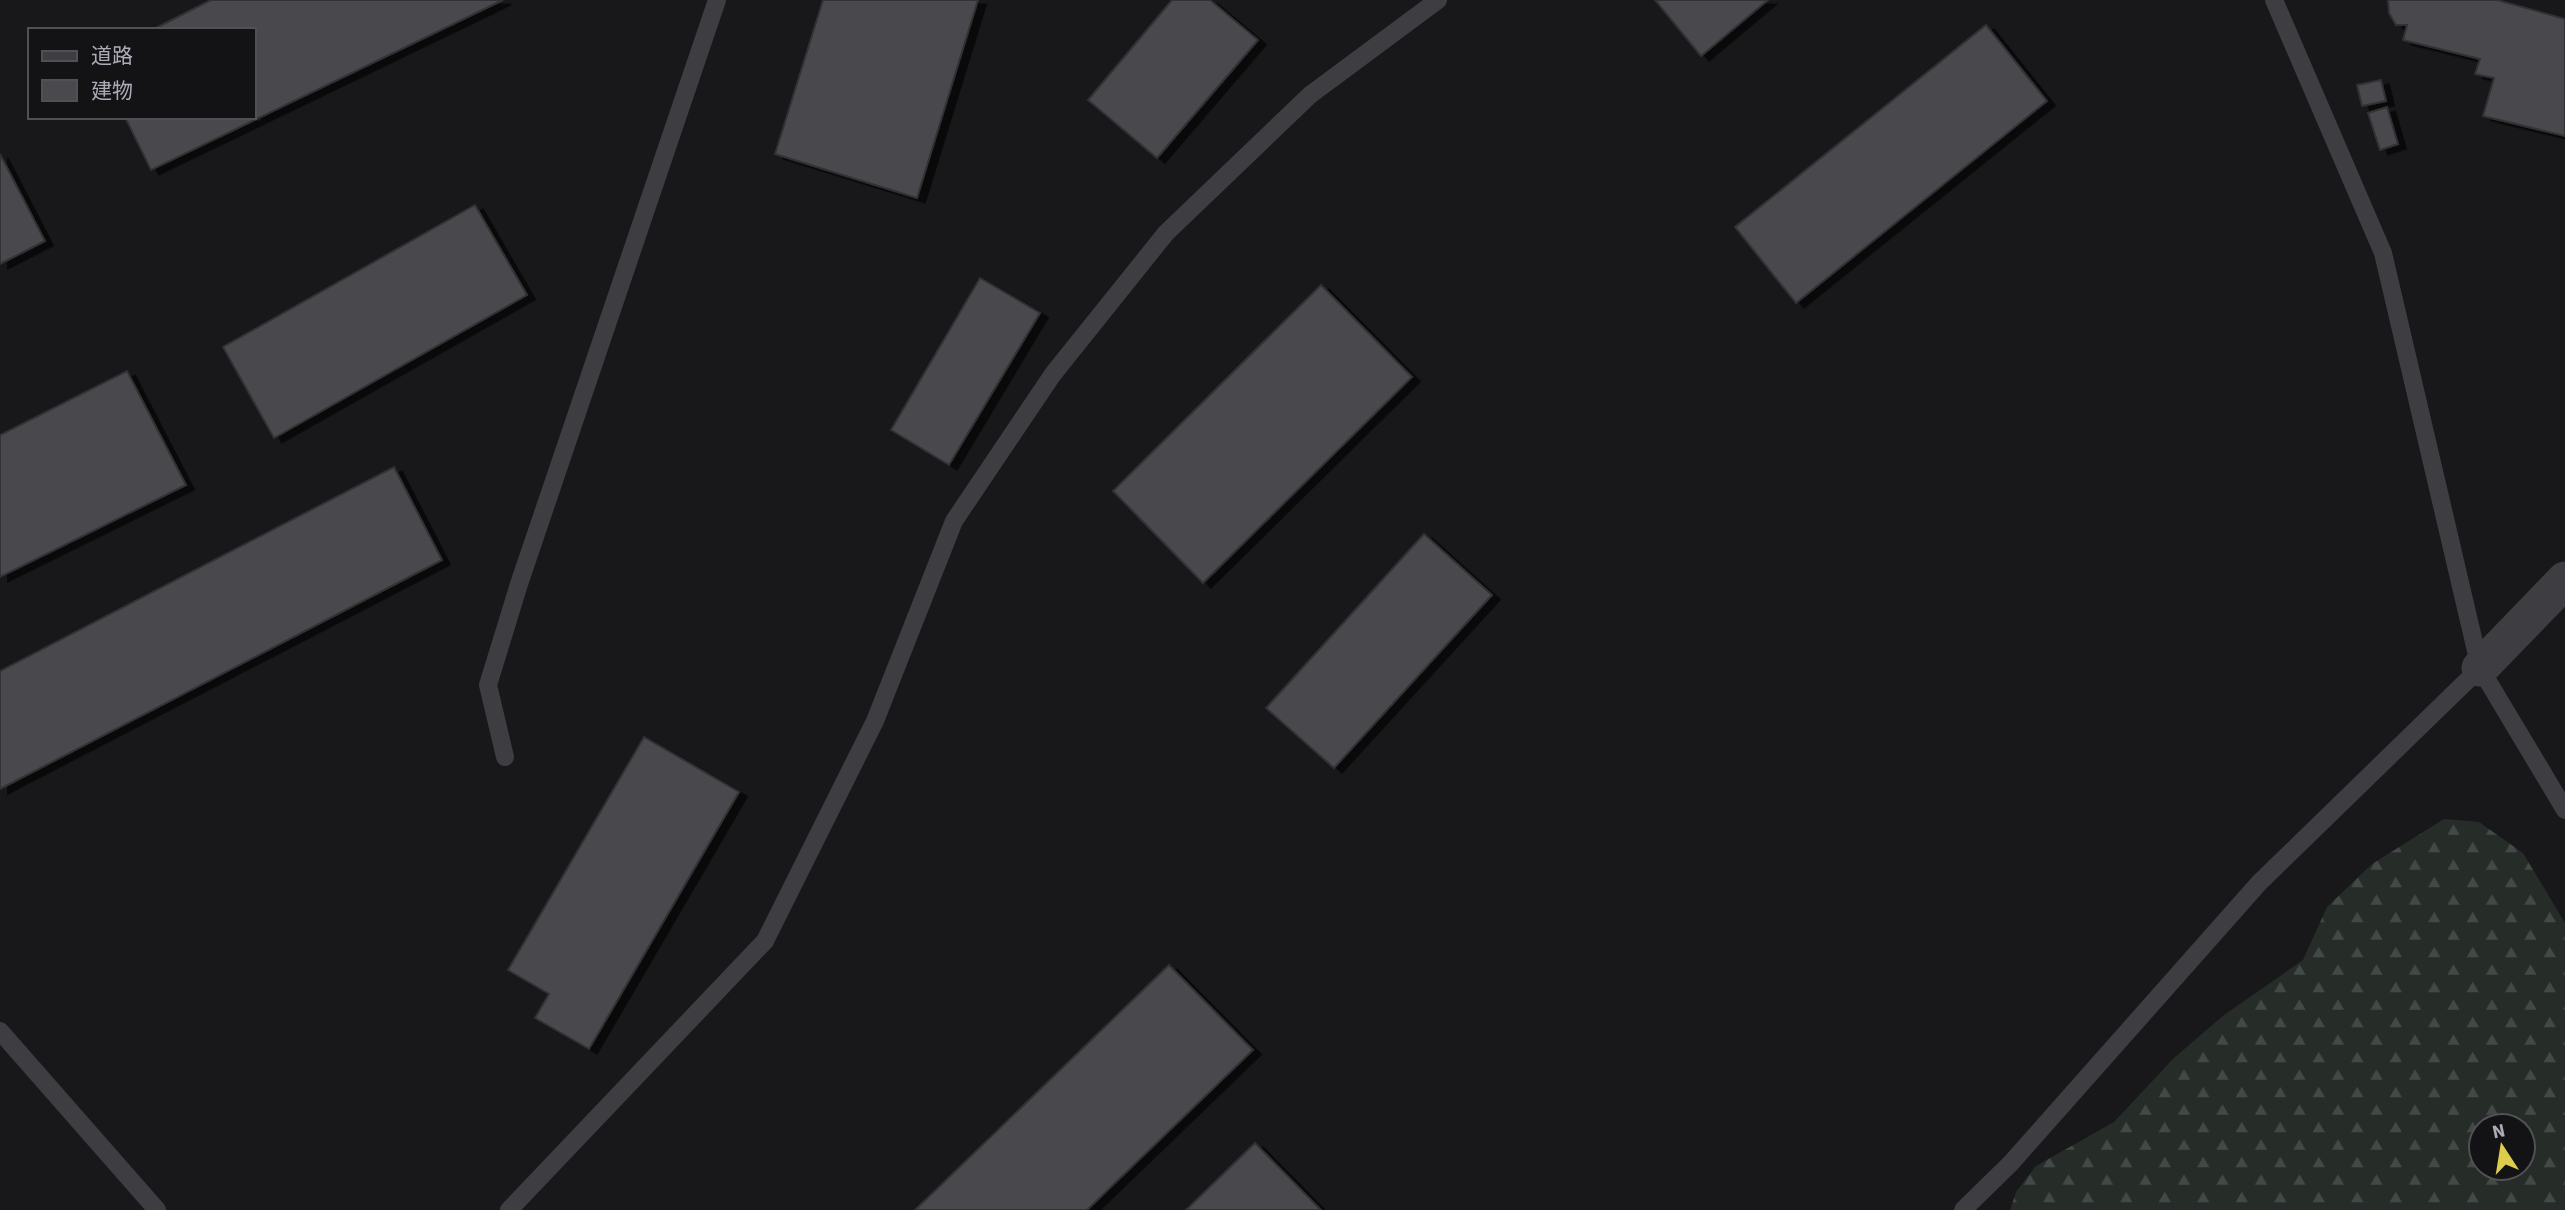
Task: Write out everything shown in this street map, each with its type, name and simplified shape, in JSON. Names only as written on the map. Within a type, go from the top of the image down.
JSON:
[{"type":"street","points":[[2480,668],[2565,580]]},
{"type":"lane","points":[[505,757],[488,685],[523,571],[718,0]]},
{"type":"lane","points":[[509,1210],[765,941],[875,721],[954,521],[1054,374],[1166,233],[1310,95],[1438,0]]},
{"type":"lane","points":[[2274,0],[2383,253],[2480,668],[2565,810]]},
{"type":"lane","points":[[1963,1210],[2011,1163],[2259,883],[2480,668]]},
{"type":"lane","points":[[0,1031],[157,1210]]},
{"type":"green space","points":[[2444,819],[2479,822],[2523,853],[2565,923],[2565,1210],[2010,1210],[2016,1192],[2036,1166],[2114,1122],[2174,1058],[2224,1015],[2303,960],[2327,907],[2372,864]]},
{"type":"building","points":[[211,0],[503,0],[151,170],[126,119],[256,119],[256,28],[156,28]]},
{"type":"building","points":[[823,0],[978,0],[917,198],[775,154]]},
{"type":"building","points":[[1172,0],[1210,0],[1258,40],[1157,158],[1088,100]]},
{"type":"building","points":[[1655,0],[1768,0],[1701,56]]},
{"type":"building","points":[[2388,0],[2497,0],[2565,19],[2565,136],[2483,116],[2494,78],[2475,74],[2480,59],[2403,40],[2407,25],[2396,25],[2389,13]]},
{"type":"building","points":[[1986,25],[2047,101],[1796,303],[1735,227]]},
{"type":"building","points":[[2381,80],[2386,101],[2362,106],[2357,85]]},
{"type":"building","points":[[2387,107],[2398,144],[2380,150],[2368,113]]},
{"type":"building","points":[[0,154],[45,241],[0,264]]},
{"type":"building","points":[[475,205],[527,295],[274,438],[223,347]]},
{"type":"building","points":[[980,278],[1040,313],[949,465],[891,430]]},
{"type":"building","points":[[1321,285],[1412,377],[1203,583],[1113,491]]},
{"type":"building","points":[[127,371],[186,485],[0,577],[0,435]]},
{"type":"building","points":[[394,467],[442,560],[0,789],[0,671]]},
{"type":"building","points":[[1424,534],[1492,595],[1334,768],[1266,708]]},
{"type":"building","points":[[644,737],[739,792],[589,1049],[535,1018],[549,994],[508,970]]},
{"type":"building","points":[[1169,965],[1253,1050],[1087,1210],[915,1210]]},
{"type":"building","points":[[1255,1143],[1321,1210],[1186,1210]]}]
